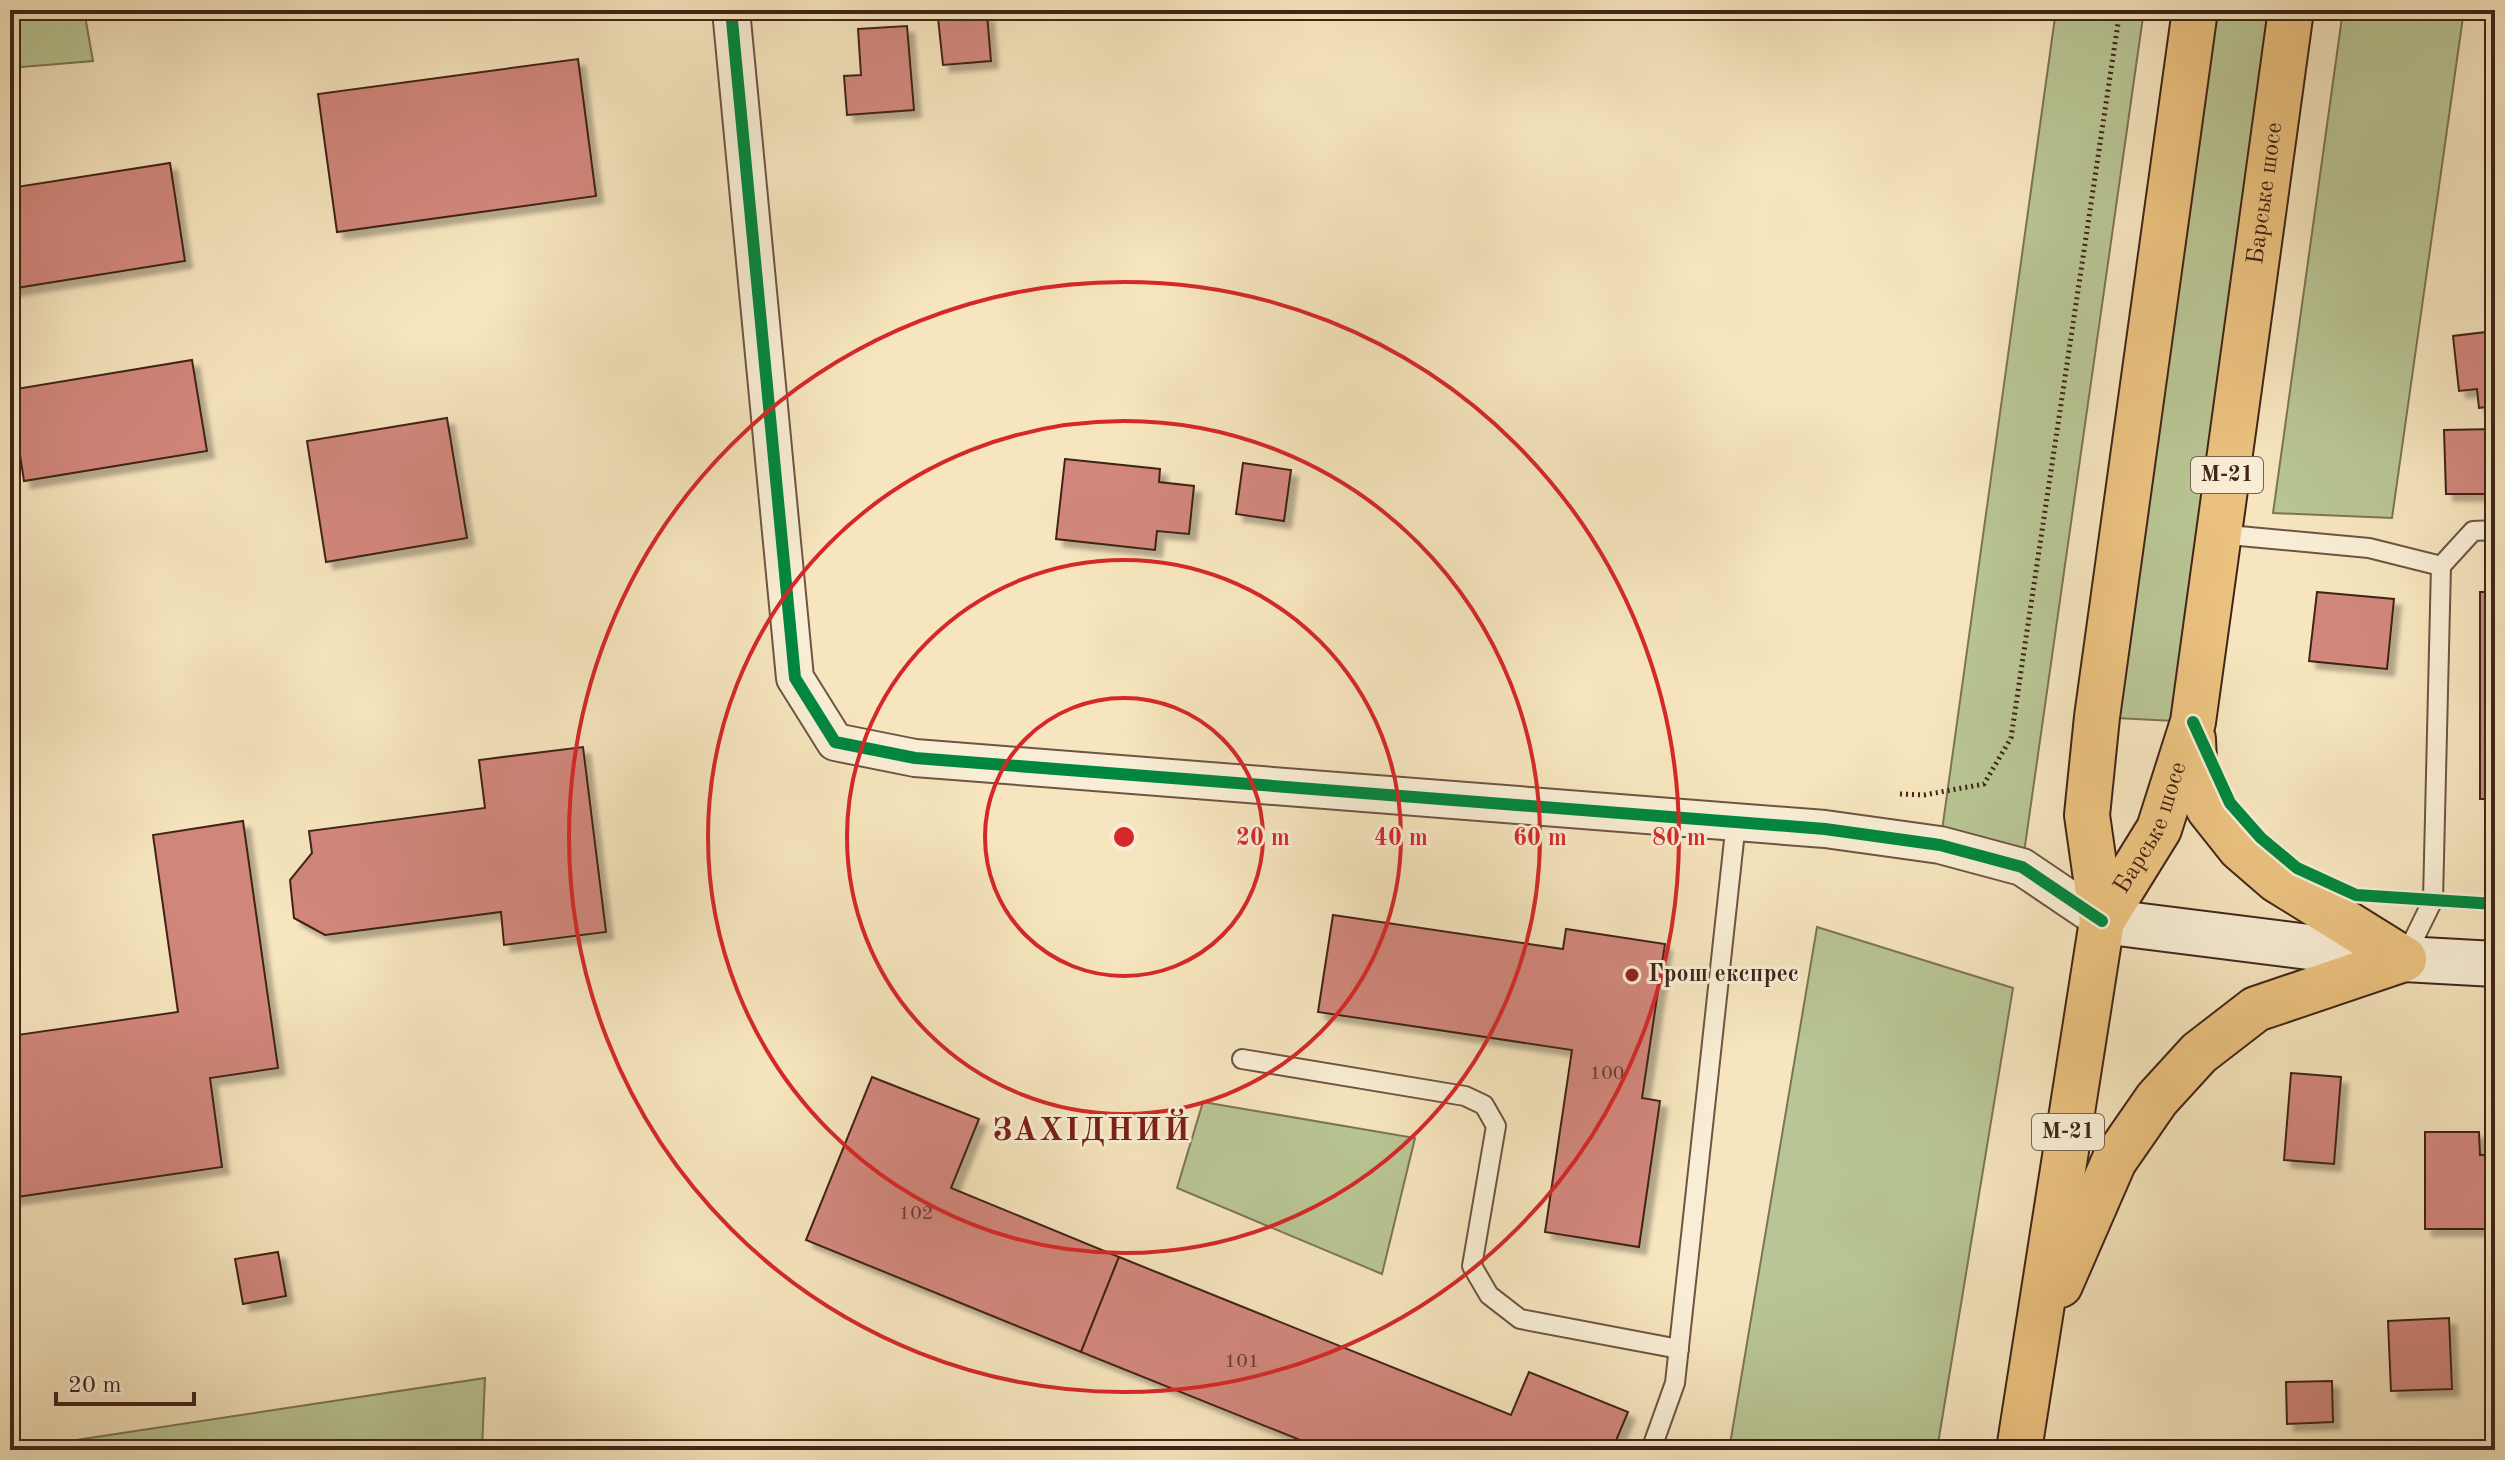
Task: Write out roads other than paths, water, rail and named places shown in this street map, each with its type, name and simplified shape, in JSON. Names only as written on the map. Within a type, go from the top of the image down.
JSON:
[{"type":"highway","name":"Барське шосе","points":[[2102,921],[2087,815],[2097,717],[2195,10]]},
{"type":"highway","name":"Барське шосе","points":[[2102,921],[2159,829],[2193,722],[2291,10]]},
{"type":"highway","points":[[2193,722],[2195,782],[2209,809],[2240,848],[2277,880],[2404,959]]},
{"type":"highway","name":"М-21","points":[[2019,1450],[2102,921]]},
{"type":"highway","points":[[2035,1342],[2114,1161],[2157,1099],[2199,1053],[2256,1009],[2404,959]]},
{"type":"main road","points":[[2102,921],[2404,959],[2495,964]]},
{"type":"street","points":[[731,10],[795,678],[835,742],[915,758],[1825,829],[1940,845],[2022,867],[2102,921]]},
{"type":"lane","points":[[2404,959],[2433,900],[2441,566],[2473,531],[2495,530]]},
{"type":"lane","points":[[2218,534],[2369,548],[2441,566]]},
{"type":"lane","points":[[1651,1450],[1675,1383],[1736,822]]},
{"type":"lane","points":[[1242,1059],[1465,1096],[1484,1105],[1496,1126],[1472,1266],[1489,1295],[1520,1319],[1679,1349]]},
{"type":"place","name":"Грош експрес","points":[[1632,975]]},
{"type":"district","name":"ЗАХІДНИЙ","points":[[1092,1132]]}]
